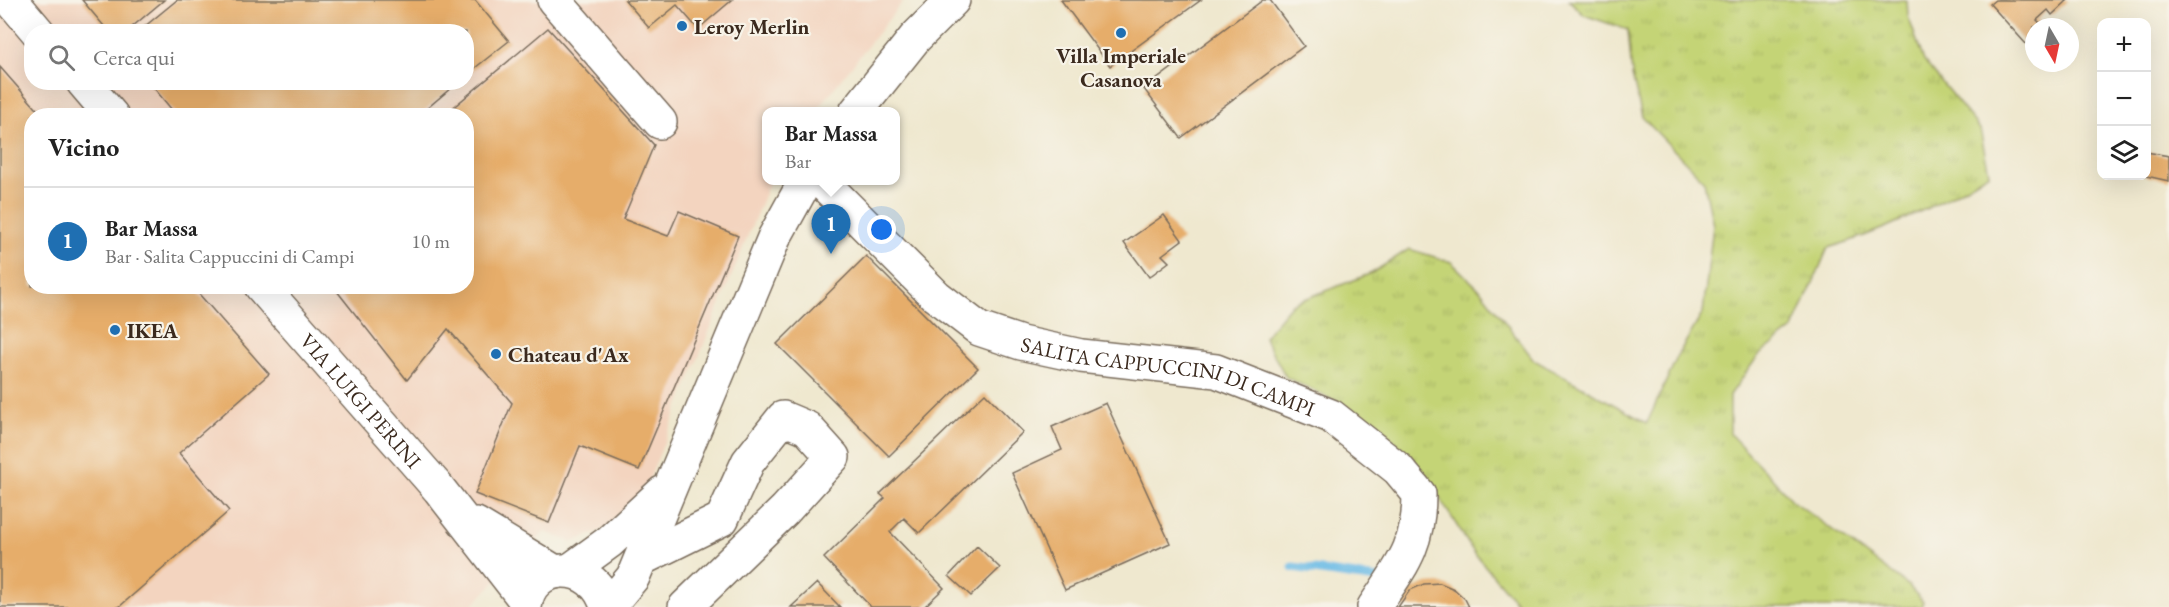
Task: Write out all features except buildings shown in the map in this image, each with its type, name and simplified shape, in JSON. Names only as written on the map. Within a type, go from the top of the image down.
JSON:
[{"type":"street","points":[[11,0],[31,24]]},
{"type":"street","points":[[554,0],[660,122]]},
{"type":"street","points":[[859,107],[915,38],[953,0]]},
{"type":"street","points":[[90,90],[105,108]]},
{"type":"street","points":[[608,607],[633,577],[774,238],[803,185]]},
{"type":"street","name":"SALITA CAPPUCCINI DI CAMPI","points":[[825,185],[936,296],[979,329],[1022,343],[1081,356],[1216,371],[1331,416],[1398,469],[1419,494],[1419,522],[1408,555],[1374,607]]},
{"type":"street","name":"VIA LUIGI PERINI","points":[[268,294],[459,514],[525,604]]},
{"type":"street","points":[[641,559],[722,519],[748,462],[783,418],[807,429],[833,457],[785,510],[685,607]]},
{"type":"street","points":[[525,604],[532,588],[542,577],[562,571],[609,542],[669,486]]},
{"type":"street","name":"VIA LUIGI PERINI","points":[[459,514],[562,571],[583,574],[595,582],[604,594],[608,607]]},
{"type":"shaded area","points":[[0,0],[904,0],[819,107],[762,107],[762,185],[768,185],[644,492],[614,526],[572,542],[545,532],[470,607],[0,607]]},
{"type":"green space","points":[[1569,0],[1907,0],[1908,16],[1924,61],[1980,129],[1989,173],[1911,216],[1870,234],[1828,248],[1793,329],[1758,356],[1730,395],[1730,434],[1793,501],[1909,586],[1923,602],[1921,607],[1520,607],[1475,554],[1428,480],[1375,421],[1286,377],[1264,337],[1292,304],[1372,273],[1409,249],[1451,262],[1481,291],[1534,360],[1647,423],[1679,353],[1703,313],[1713,225],[1704,181],[1642,117],[1632,75],[1628,30],[1584,15]]},
{"type":"waterway","points":[[1293,567],[1384,580]]},
{"type":"place","name":"Leroy Merlin","points":[[682,26]]},
{"type":"place","name":"Villa Imperiale Casanova","points":[[1121,33]]},
{"type":"place","name":"Bar Massa","points":[[831,254]]},
{"type":"place","name":"IKEA","points":[[115,330]]},
{"type":"place","name":"Chateau d'Ax","points":[[496,354]]}]
